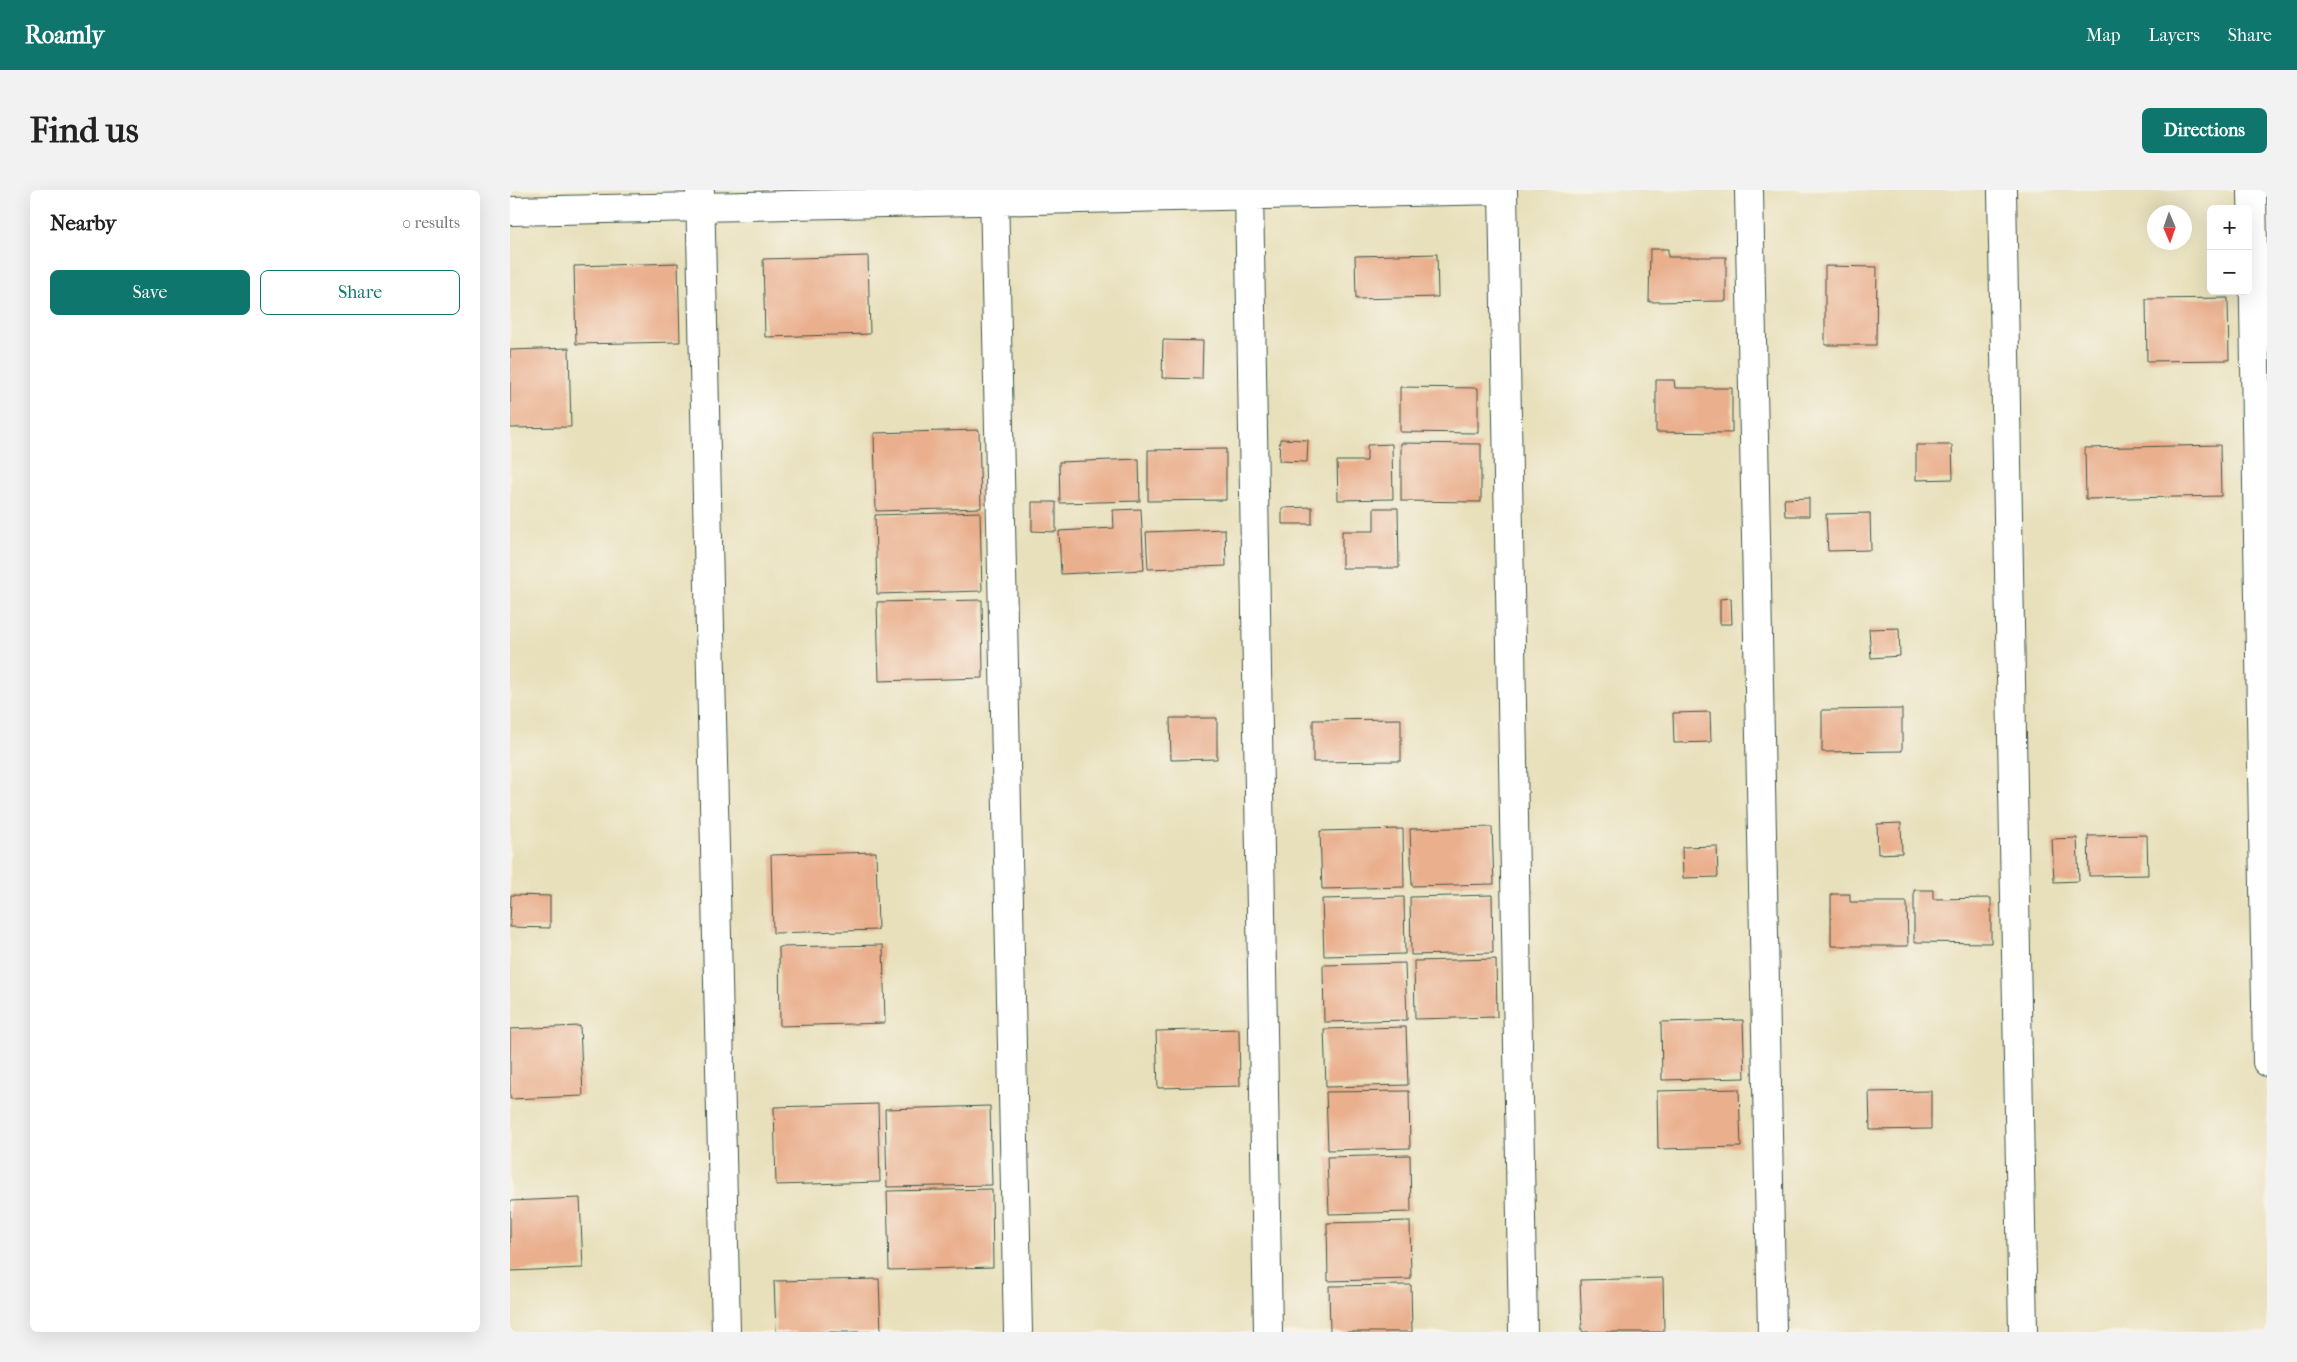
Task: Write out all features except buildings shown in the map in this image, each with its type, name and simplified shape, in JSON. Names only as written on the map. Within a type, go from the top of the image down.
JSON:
[{"type":"street","points":[[510,211],[700,199],[1503,190],[1523,1332]]},
{"type":"street","points":[[1749,190],[1772,1332]]},
{"type":"street","points":[[2002,190],[2023,1332]]},
{"type":"street","points":[[2252,190],[2267,1062]]},
{"type":"street","points":[[1249,193],[1268,1332]]},
{"type":"street","points":[[994,195],[1018,1332]]},
{"type":"street","points":[[700,199],[726,1332]]}]
